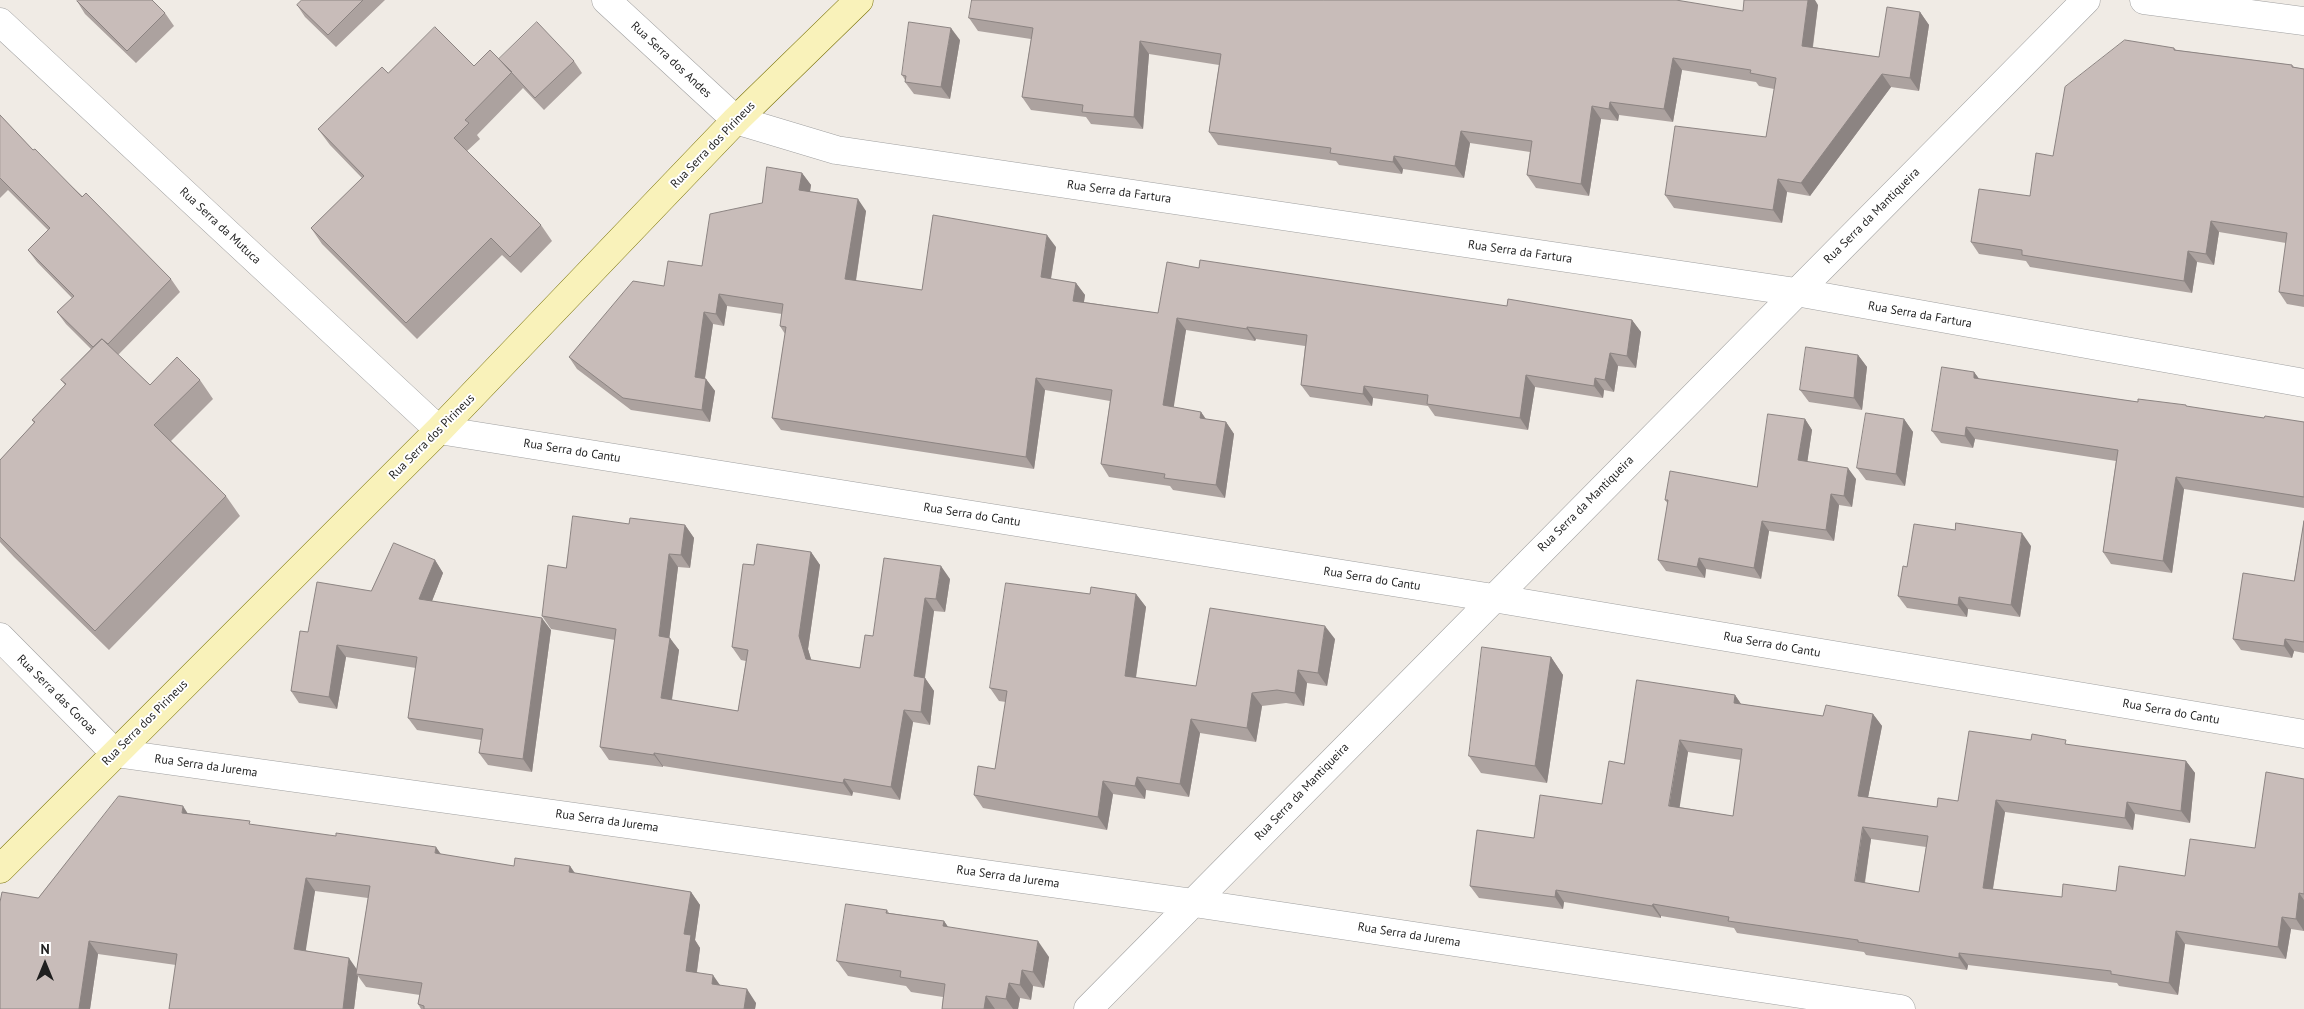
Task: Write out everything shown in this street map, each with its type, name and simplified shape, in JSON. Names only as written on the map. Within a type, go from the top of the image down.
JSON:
[{"type":"street","name":"Rua Serra dos Andes","points":[[606,0],[736,120]]},
{"type":"street","name":"Rua Serra dos Pirineus","points":[[0,869],[439,430],[736,120],[859,0]]},
{"type":"street","name":"Rua Serra da Mantiqueira","points":[[1088,1009],[2086,0]]},
{"type":"street","points":[[2144,0],[2304,21]]},
{"type":"street","name":"Rua Serra da Mutuca","points":[[0,22],[439,430]]},
{"type":"street","name":"Rua Serra da Fartura","points":[[736,120],[836,150],[1796,292],[2304,383]]},
{"type":"street","name":"Rua Serra do Cantu","points":[[439,430],[1493,598],[2304,734]]},
{"type":"street","name":"Rua Serra das Coroas","points":[[0,637],[115,753]]},
{"type":"street","name":"Rua Serra da Jurema","points":[[115,753],[1194,903],[1901,1009]]},
{"type":"building","points":[[78,0],[152,0],[165,13],[127,51]]},
{"type":"building","points":[[302,0],[363,0],[328,35],[297,5]]},
{"type":"building","points":[[972,0],[1676,0],[1743,11],[1744,0],[1808,0],[1802,46],[1879,57],[1887,7],[1920,12],[1910,78],[1882,74],[1801,183],[1778,179],[1773,210],[1665,195],[1675,126],[1766,137],[1776,78],[1750,73],[1751,70],[1673,58],[1664,109],[1610,102],[1609,109],[1592,106],[1581,184],[1527,175],[1532,141],[1461,131],[1455,166],[1394,156],[1393,162],[1330,153],[1331,148],[1209,132],[1221,54],[1140,41],[1134,117],[1082,112],[1083,105],[1022,97],[1033,28],[969,18]]},
{"type":"building","points":[[537,22],[574,61],[535,98],[499,59]]},
{"type":"building","points":[[909,22],[951,28],[941,87],[905,82],[906,76],[902,75]]},
{"type":"building","points":[[435,27],[474,66],[490,50],[512,72],[465,120],[469,123],[454,138],[541,225],[510,257],[491,238],[406,323],[311,228],[364,176],[318,129],[382,67],[388,73]]},
{"type":"building","points":[[2125,40],[2174,48],[2174,50],[2292,65],[2292,67],[2304,69],[2304,296],[2279,292],[2287,233],[2211,221],[2206,254],[2188,251],[2184,281],[2022,255],[2022,250],[1971,242],[1979,189],[2030,196],[2036,153],[2053,156],[2065,87]]},
{"type":"building","points":[[0,115],[82,197],[86,193],[171,279],[108,344],[102,339],[93,347],[57,312],[74,296],[28,250],[50,228],[0,178]]},
{"type":"building","points":[[767,167],[802,173],[799,190],[858,199],[845,279],[922,290],[933,215],[1047,235],[1041,277],[1076,283],[1073,301],[1158,313],[1167,262],[1199,268],[1200,260],[1507,306],[1508,299],[1632,320],[1627,356],[1610,353],[1605,380],[1595,378],[1594,386],[1526,375],[1520,418],[1427,404],[1428,395],[1364,386],[1363,394],[1301,385],[1307,335],[1247,327],[1247,329],[1177,318],[1163,405],[1201,412],[1200,418],[1226,422],[1216,485],[1164,478],[1165,474],[1101,464],[1112,390],[1036,378],[1026,457],[772,418],[786,327],[780,326],[783,304],[719,294],[716,314],[704,312],[695,377],[706,379],[702,410],[623,398],[569,357],[633,281],[664,286],[668,261],[702,266],[710,214],[762,203]]},
{"type":"building","points":[[102,339],[150,385],[177,357],[200,380],[154,425],[226,496],[95,631],[0,537],[0,460],[35,422],[32,420],[66,384],[61,380]]},
{"type":"building","points":[[1806,347],[1858,355],[1854,398],[1800,390]]},
{"type":"building","points":[[1942,367],[1974,372],[1974,378],[2138,402],[2138,399],[2264,418],[2265,416],[2304,422],[2304,497],[2176,477],[2163,561],[2103,552],[2118,450],[1966,427],[1965,436],[1932,431]]},
{"type":"building","points":[[1866,413],[1904,419],[1896,474],[1857,468]]},
{"type":"building","points":[[1768,414],[1805,419],[1798,460],[1848,468],[1844,496],[1831,494],[1826,530],[1762,521],[1754,568],[1699,558],[1697,567],[1658,560],[1668,500],[1665,500],[1670,471],[1757,487]]},
{"type":"building","points":[[573,516],[629,524],[630,518],[685,525],[681,555],[669,554],[659,636],[670,638],[661,698],[738,711],[748,650],[732,647],[743,564],[754,565],[757,544],[811,552],[799,636],[806,659],[860,668],[865,635],[873,636],[884,558],[941,566],[936,599],[925,598],[914,676],[925,678],[921,712],[904,710],[891,787],[844,779],[843,783],[654,753],[654,755],[600,747],[616,629],[542,616],[548,565],[566,568]]},
{"type":"building","points":[[2304,521],[2304,642],[2285,639],[2284,646],[2233,639],[2243,573],[2294,581]]},
{"type":"building","points":[[1956,523],[2022,533],[2011,605],[1959,597],[1958,605],[1898,596],[1903,566],[1907,567],[1914,524],[1955,530]]},
{"type":"building","points":[[394,543],[435,560],[419,599],[542,618],[523,759],[479,753],[483,729],[408,718],[417,657],[337,645],[329,697],[291,691],[300,631],[308,632],[317,582],[371,591]]},
{"type":"building","points":[[1006,583],[1090,594],[1091,587],[1136,594],[1125,676],[1196,686],[1210,608],[1325,626],[1318,673],[1298,670],[1295,693],[1277,690],[1252,693],[1247,728],[1191,719],[1180,784],[1137,777],[1135,786],[1103,781],[1098,817],[974,795],[978,766],[995,769],[1007,691],[990,688]]},
{"type":"building","points":[[1482,647],[1551,657],[1535,766],[1469,756]]},
{"type":"building","points":[[1637,680],[1735,695],[1734,703],[1823,716],[1826,705],[1873,714],[1858,796],[1937,807],[1938,798],[1958,801],[1969,731],[2031,740],[2032,734],[2066,740],[2065,744],[2186,761],[2181,811],[2127,802],[2125,818],[1996,800],[1983,888],[2062,897],[2063,884],[2116,891],[2119,866],[2185,876],[2190,839],[2255,848],[2266,772],[2304,779],[2304,894],[2299,893],[2296,919],[2282,917],[2278,947],[2176,931],[2169,983],[2111,974],[2111,971],[1959,953],[1959,958],[1858,942],[1858,940],[1728,921],[1729,917],[1653,904],[1652,906],[1556,890],[1555,897],[1470,886],[1477,830],[1534,838],[1540,795],[1602,804],[1609,761],[1624,764]],"holes":[[[1680,740],[1742,749],[1733,816],[1669,806]],[[1863,827],[1928,836],[1919,892],[1855,881]]]},
{"type":"building","points":[[119,796],[183,806],[182,813],[250,821],[249,824],[336,836],[336,833],[436,847],[435,853],[514,866],[515,858],[570,866],[569,872],[691,892],[684,934],[691,935],[686,971],[713,975],[712,984],[747,989],[744,1009],[424,1009],[424,1006],[418,1004],[422,983],[356,974],[370,886],[306,878],[294,949],[349,958],[343,1009],[169,1009],[177,954],[89,941],[79,1009],[0,1009],[0,902],[2,892],[38,898]]},
{"type":"building","points":[[846,904],[887,910],[886,913],[944,921],[943,926],[1038,941],[1033,972],[1022,970],[1020,985],[1009,983],[1006,999],[986,996],[984,1009],[942,1009],[945,984],[900,977],[901,971],[837,961]]}]
